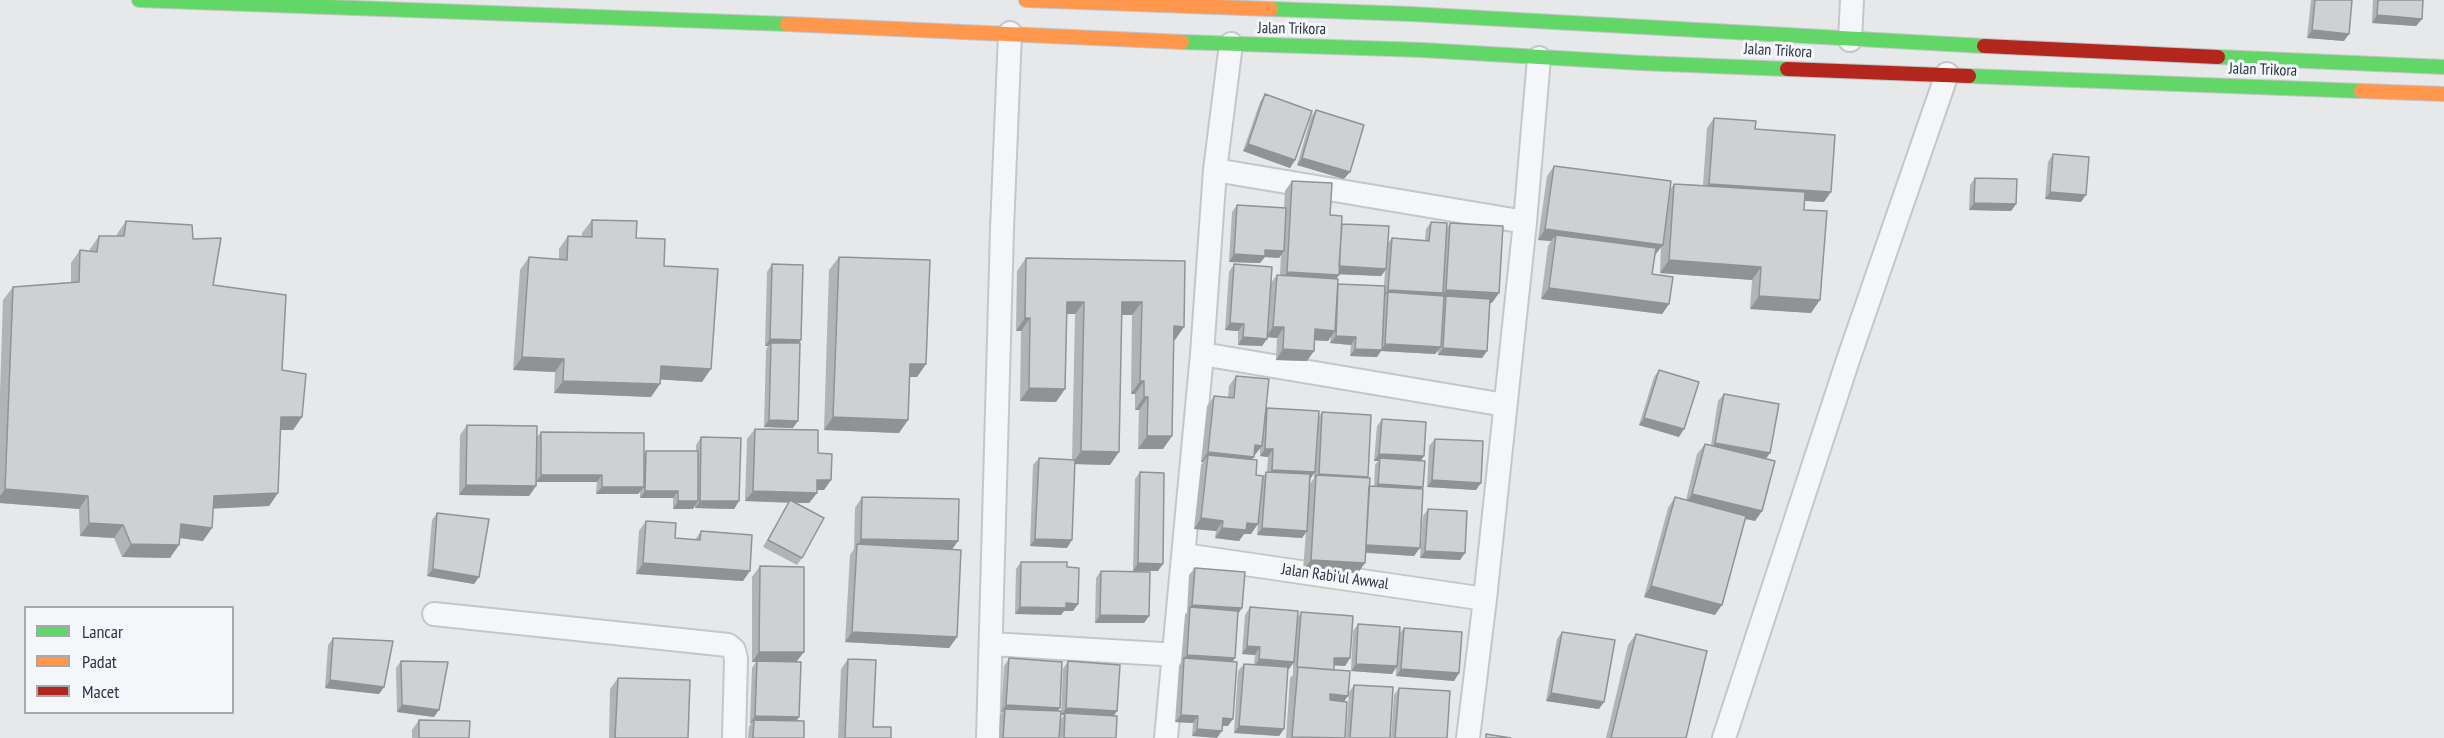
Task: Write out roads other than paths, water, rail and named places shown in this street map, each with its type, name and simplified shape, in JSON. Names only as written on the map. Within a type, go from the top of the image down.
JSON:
[{"type":"main road","name":"Jalan Trikora","points":[[139,0],[449,10],[1230,44],[1422,50],[1539,58],[1643,45],[1850,40],[2444,67]]},
{"type":"main road","name":"Jalan Trikora","points":[[1026,0],[1411,14],[1643,45],[1947,74],[2444,94]]},
{"type":"street","points":[[1850,40],[1852,0]]},
{"type":"street","points":[[988,738],[1002,230],[1010,33]]},
{"type":"street","points":[[1166,738],[1202,354],[1215,170],[1230,44]]},
{"type":"street","points":[[1468,738],[1525,222],[1539,58]]},
{"type":"street","points":[[1724,738],[1844,371],[1947,74]]},
{"type":"street","points":[[1215,170],[1525,222]]},
{"type":"street","points":[[1202,354],[1505,405]]},
{"type":"street","name":"Jalan Rabi'ul Awwal","points":[[1184,555],[1485,599]]},
{"type":"street","points":[[434,614],[728,645],[734,650],[736,659],[734,738]]},
{"type":"street","points":[[992,644],[1162,654]]}]
